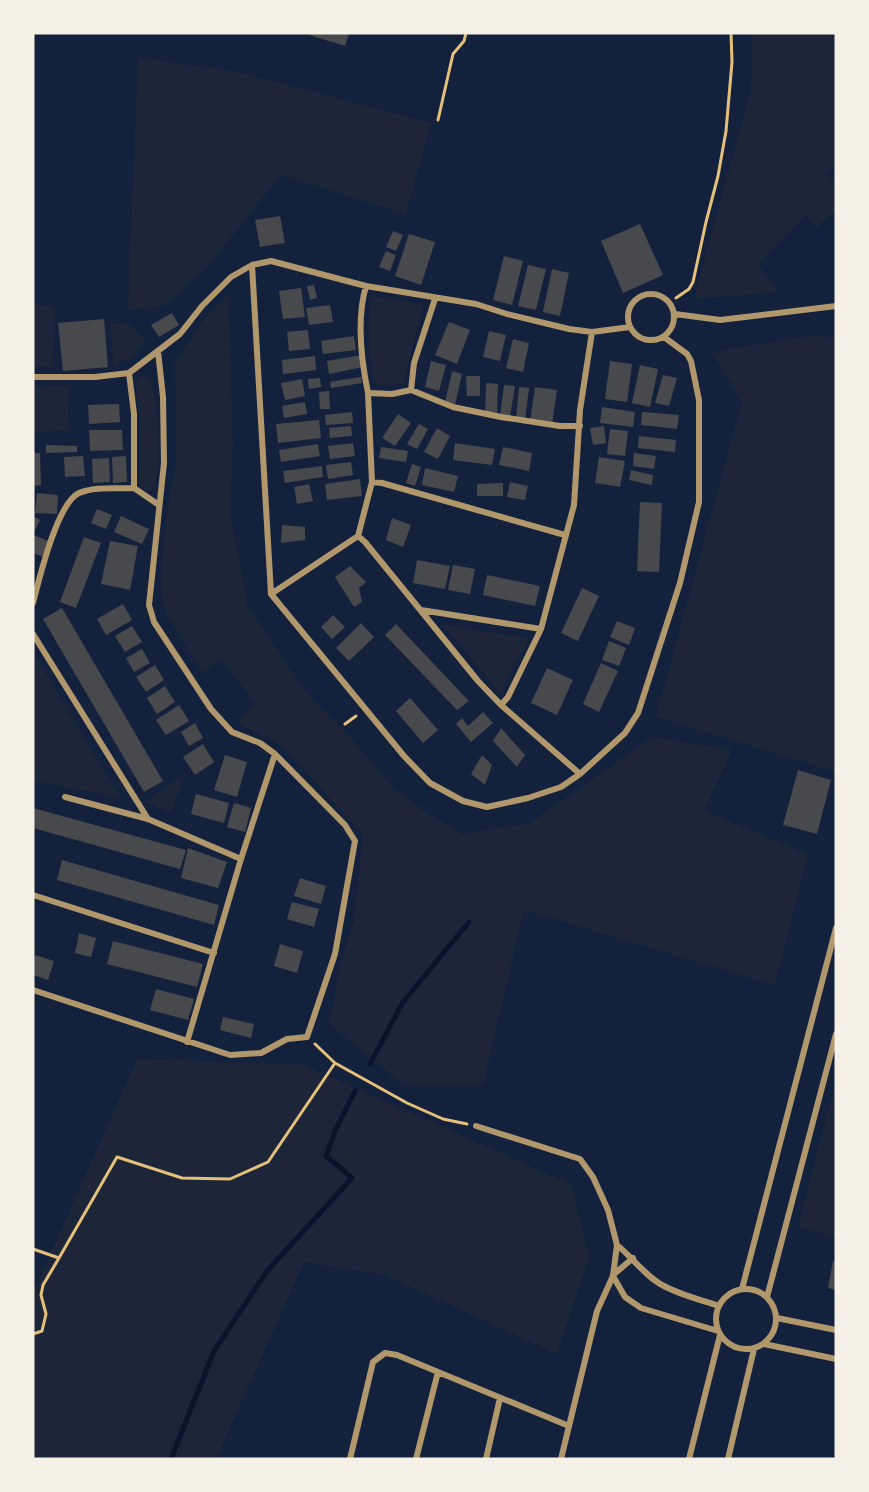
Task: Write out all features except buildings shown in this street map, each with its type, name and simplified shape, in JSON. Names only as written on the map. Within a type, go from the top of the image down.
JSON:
[{"type":"street","points":[[33,377],[94,377],[129,373],[180,334],[202,306],[231,278],[252,265],[271,261],[366,286],[476,304],[569,329],[592,332],[630,327]]},
{"type":"street","points":[[252,265],[271,594],[404,756],[430,783],[463,801],[487,807],[528,798],[561,787],[580,774],[626,733],[638,712],[680,583],[699,502],[699,400],[691,361],[687,354],[664,337]]},
{"type":"street","points":[[271,594],[358,536],[372,482],[368,393],[360,318],[366,286]]},
{"type":"street","points":[[649,294],[656,294],[669,302],[675,314],[673,327],[664,337],[657,340],[641,338],[630,327],[629,313],[636,300],[649,294]]},
{"type":"street","points":[[411,390],[414,363],[435,298]]},
{"type":"street","points":[[669,302],[676,298]]},
{"type":"street","points":[[675,314],[712,320],[740,319],[836,306]]},
{"type":"street","points":[[501,705],[508,697],[542,629],[574,505],[582,394],[592,332]]},
{"type":"street","points":[[33,990],[230,1055],[261,1053],[287,1039],[307,1037],[335,954],[355,841],[345,825],[275,754],[260,743],[232,732],[218,716],[154,622],[148,605],[164,463],[163,398],[158,351]]},
{"type":"street","points":[[129,373],[134,414],[134,488]]},
{"type":"street","points":[[368,393],[392,394],[411,390],[453,406],[501,417],[560,426],[580,426]]},
{"type":"street","points":[[372,482],[565,535]]},
{"type":"street","points":[[33,603],[40,572],[68,501],[79,493],[98,489],[134,488],[159,505]]},
{"type":"street","points":[[358,536],[478,681],[501,705],[580,774]]},
{"type":"street","points":[[421,610],[542,629]]},
{"type":"street","points":[[33,634],[148,819]]},
{"type":"street","points":[[187,1042],[275,754]]},
{"type":"street","points":[[65,797],[148,819],[242,859]]},
{"type":"street","points":[[33,895],[213,953]]},
{"type":"street","points":[[742,1289],[836,928]]},
{"type":"street","points":[[767,1297],[836,1034]]},
{"type":"street","points":[[476,1126],[580,1159],[593,1177],[608,1210],[617,1245],[613,1276],[597,1311],[561,1459]]},
{"type":"street","points":[[617,1245],[665,1287],[719,1306]]},
{"type":"street","points":[[613,1276],[633,1257]]},
{"type":"street","points":[[613,1276],[625,1297],[641,1308],[719,1333],[733,1347],[743,1350],[754,1349],[764,1344],[774,1333],[777,1318],[775,1308],[767,1297],[756,1290],[742,1289],[728,1295],[719,1306],[716,1317],[719,1333],[689,1459]]},
{"type":"street","points":[[777,1318],[836,1330]]},
{"type":"street","points":[[764,1344],[836,1359]]},
{"type":"street","points":[[728,1459],[754,1349]]},
{"type":"street","points":[[350,1459],[373,1362],[385,1353],[397,1355],[569,1426]]},
{"type":"street","points":[[416,1459],[438,1372]]},
{"type":"street","points":[[486,1459],[500,1398]]},
{"type":"path","points":[[438,120],[453,54],[464,42],[466,33]]},
{"type":"path","points":[[676,298],[689,289],[693,282],[718,176],[730,93],[731,33]]},
{"type":"path","points":[[307,1037],[334,1063],[416,1107],[443,1119],[476,1126]]},
{"type":"path","points":[[33,1334],[42,1331],[46,1314],[41,1295],[43,1285],[117,1157],[182,1178],[230,1179],[268,1162],[334,1063]]},
{"type":"path","points":[[33,1249],[59,1258]]},
{"type":"shaded area","points":[[752,33],[836,33],[836,165],[827,174],[836,186],[836,211],[817,227],[806,215],[758,264],[778,292],[694,299],[751,89]]},
{"type":"shaded area","points":[[138,58],[234,71],[431,123],[406,214],[281,175],[210,264],[165,305],[128,311]]},
{"type":"shaded area","points":[[228,295],[233,445],[230,515],[247,605],[307,693],[350,737],[395,790],[461,834],[530,823],[652,737],[732,750],[704,810],[808,854],[775,985],[524,910],[483,1085],[403,1085],[329,1024],[342,957],[354,921],[363,835],[282,745],[237,723],[255,704],[222,660],[202,672],[165,612],[161,583],[165,523],[176,463],[175,361],[208,315]]},
{"type":"shaded area","points":[[372,296],[423,305],[403,384],[374,385],[369,340]]},
{"type":"shaded area","points":[[33,304],[55,307],[52,367],[33,366]]},
{"type":"shaded area","points":[[128,323],[146,338],[133,357],[114,365],[110,324]]},
{"type":"shaded area","points":[[816,335],[836,338],[836,772],[656,717],[742,402],[712,352]]},
{"type":"shaded area","points":[[144,376],[151,380],[158,434],[155,488],[147,491],[139,486],[140,427],[136,389],[137,378]]},
{"type":"shaded area","points":[[67,386],[69,430],[33,433],[33,387]]},
{"type":"shaded area","points":[[443,625],[529,638],[500,693]]},
{"type":"shaded area","points":[[33,651],[120,797],[33,781]]},
{"type":"shaded area","points":[[176,779],[182,782],[171,813],[146,802]]},
{"type":"shaded area","points":[[137,1059],[304,1065],[572,1185],[589,1258],[557,1354],[385,1275],[304,1262],[216,1459],[33,1459],[33,1293]]},
{"type":"shaded area","points":[[836,1081],[836,1237],[798,1227]]},
{"type":"waterway","points":[[370,1064],[403,1002],[469,922]]},
{"type":"waterway","points":[[171,1459],[214,1351],[267,1271],[352,1178],[326,1156],[336,1129],[355,1091]]}]
